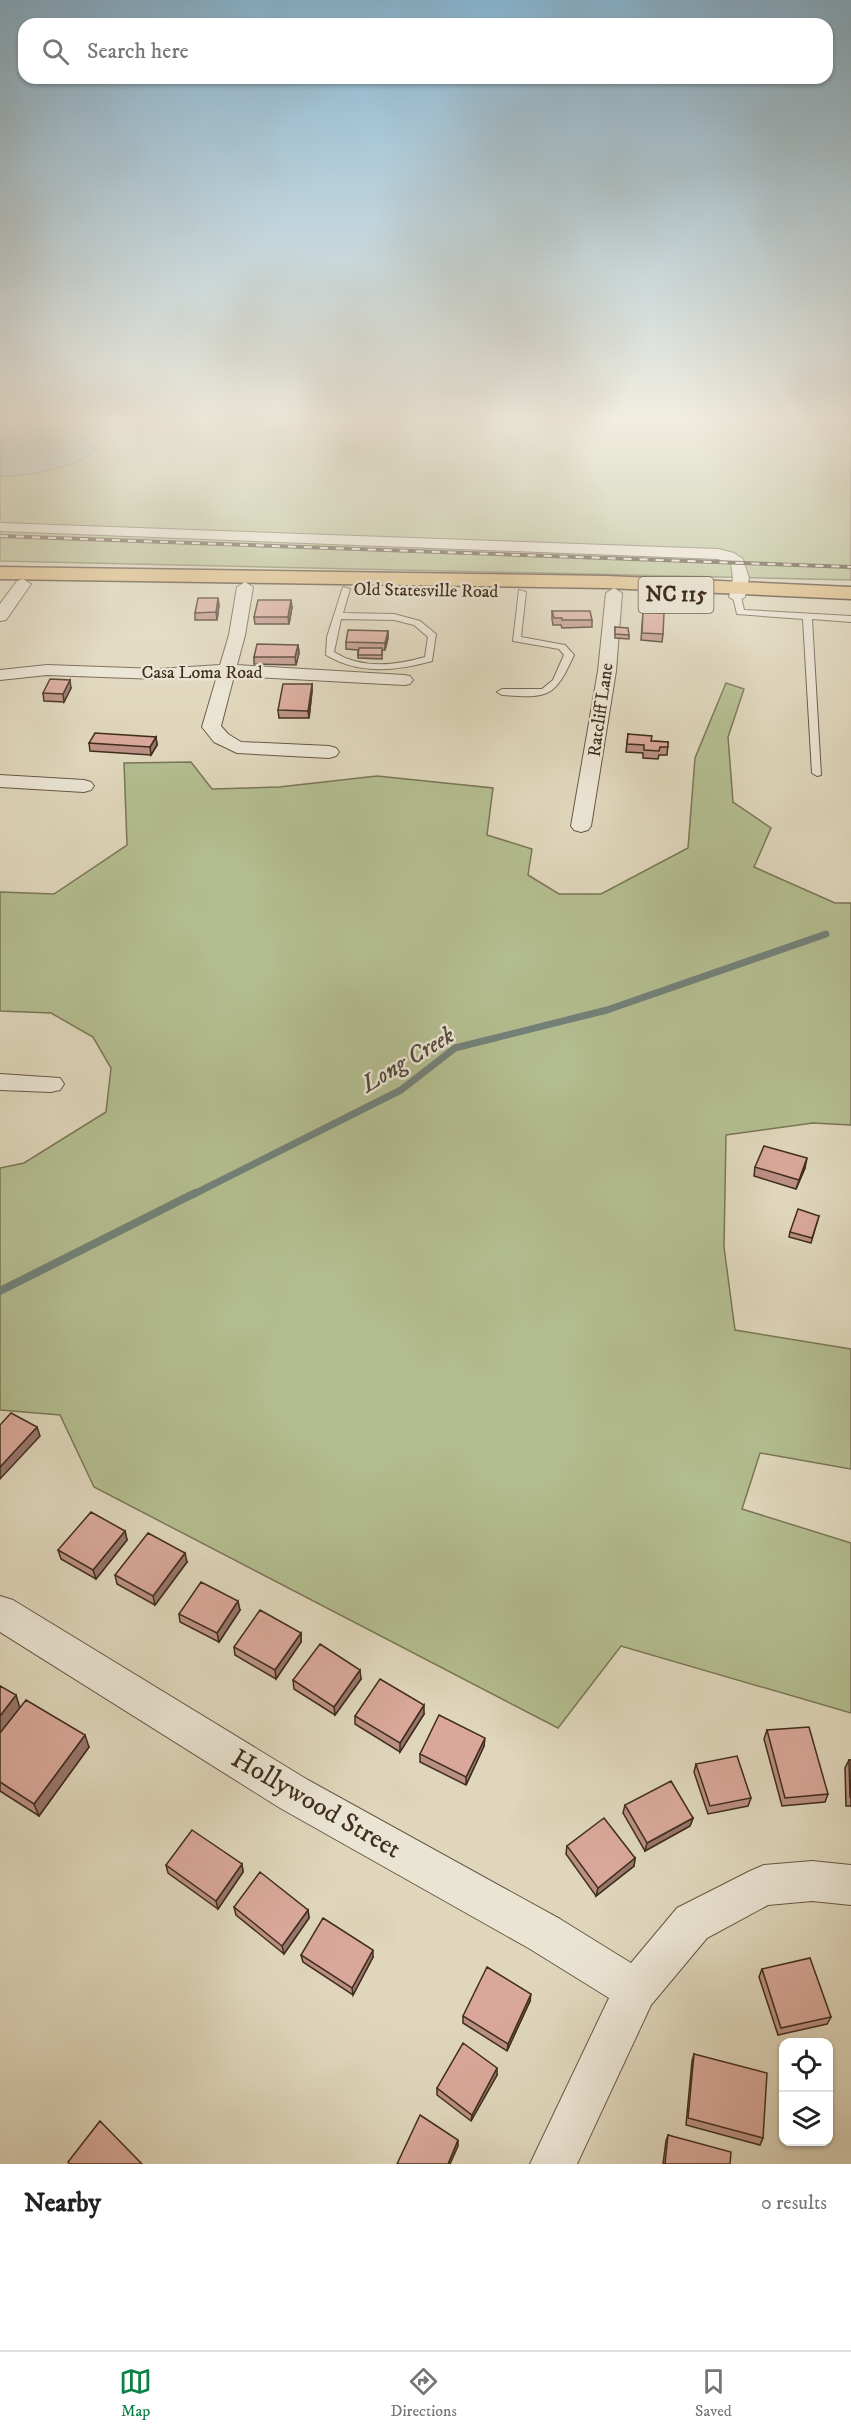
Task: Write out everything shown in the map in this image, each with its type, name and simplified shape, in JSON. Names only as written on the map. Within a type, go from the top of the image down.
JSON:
[{"type":"main road","name":"Old Statesville Road","points":[[0,573],[607,582],[851,603]]},
{"type":"main road","name":"Old Statesville Road","points":[[0,583],[522,592],[851,593]]},
{"type":"street","points":[[0,526],[718,554],[729,556],[738,562],[741,578],[738,592]]},
{"type":"street","points":[[0,616],[23,584]]},
{"type":"street","points":[[245,588],[237,635],[211,727],[221,738],[237,747],[329,752]]},
{"type":"street","name":"Ratcliff Lane","points":[[581,826],[608,671],[614,593]]},
{"type":"street","name":"Casa Loma Road","points":[[0,675],[46,670],[158,674],[226,670],[404,680]]},
{"type":"street","points":[[0,780],[84,786]]},
{"type":"street","points":[[0,1082],[51,1084]]},
{"type":"street","name":"Hollywood Street","points":[[0,1612],[294,1794],[545,1934],[636,1990]]},
{"type":"street","points":[[553,2164],[636,1990],[692,1923],[764,1885],[812,1881],[851,1886]]},
{"type":"lane","points":[[340,616],[394,617],[417,623],[433,636],[429,659],[410,665],[391,666],[340,661],[329,653],[346,589]]},
{"type":"lane","points":[[502,692],[539,694],[556,685],[569,655],[562,646],[516,639],[522,592]]},
{"type":"lane","points":[[738,592],[740,612],[851,619]]},
{"type":"lane","points":[[807,616],[817,773]]},
{"type":"green space","points":[[0,521],[851,521],[851,580],[0,561]]},
{"type":"green space","points":[[726,683],[744,689],[728,737],[733,802],[771,828],[754,867],[835,903],[851,903],[851,1125],[813,1123],[726,1135],[724,1247],[735,1330],[851,1349],[851,1469],[760,1453],[742,1509],[851,1543],[851,1713],[621,1646],[558,1728],[94,1487],[60,1415],[0,1410],[0,1168],[24,1163],[106,1112],[111,1068],[93,1037],[51,1013],[0,1011],[0,892],[54,894],[127,845],[124,763],[191,762],[212,789],[279,787],[377,776],[493,788],[487,835],[532,849],[528,875],[559,894],[601,894],[688,848],[695,758]]},
{"type":"building","points":[[198,598],[218,598],[216,612],[195,613]]},
{"type":"building","points":[[258,600],[291,600],[288,617],[254,617]]},
{"type":"building","points":[[552,611],[590,611],[592,620],[562,620],[562,618],[554,618]]},
{"type":"building","points":[[643,612],[664,613],[663,634],[642,633]]},
{"type":"building","points":[[615,627],[628,628],[629,635],[615,634]]},
{"type":"building","points":[[348,630],[388,631],[385,643],[346,642]]},
{"type":"building","points":[[257,644],[298,645],[295,657],[254,657]]},
{"type":"building","points":[[359,648],[382,648],[382,655],[358,655]]},
{"type":"building","points":[[50,679],[70,680],[63,694],[43,693]]},
{"type":"building","points":[[283,684],[312,684],[308,711],[278,710]]},
{"type":"building","points":[[95,733],[156,737],[150,747],[89,743]]},
{"type":"building","points":[[628,734],[652,736],[651,741],[668,742],[668,747],[660,747],[659,751],[644,750],[644,745],[627,744]]},
{"type":"building","points":[[764,1146],[807,1158],[799,1180],[755,1167]]},
{"type":"building","points":[[798,1209],[819,1216],[812,1238],[790,1232]]},
{"type":"building","points":[[11,1413],[37,1427],[0,1467],[0,1425]]},
{"type":"building","points":[[91,1512],[125,1531],[93,1570],[58,1550]]},
{"type":"building","points":[[148,1533],[185,1553],[153,1596],[115,1575]]},
{"type":"building","points":[[201,1582],[238,1601],[217,1633],[179,1614]]},
{"type":"building","points":[[260,1610],[301,1633],[275,1670],[234,1647]]},
{"type":"building","points":[[320,1644],[360,1670],[334,1707],[293,1680]]},
{"type":"building","points":[[380,1679],[424,1705],[400,1743],[355,1716]]},
{"type":"building","points":[[0,1686],[16,1695],[0,1716]]},
{"type":"building","points":[[26,1700],[85,1735],[34,1804],[0,1782],[0,1733]]},
{"type":"building","points":[[439,1715],[485,1738],[466,1777],[420,1754]]},
{"type":"building","points":[[809,1727],[828,1794],[785,1798],[767,1730]]},
{"type":"building","points":[[737,1756],[751,1798],[710,1806],[696,1764]]},
{"type":"building","points":[[849,1760],[851,1760],[851,1798],[850,1797]]},
{"type":"building","points":[[671,1781],[693,1818],[647,1843],[625,1805]]},
{"type":"building","points":[[604,1818],[635,1858],[598,1888],[567,1846]]},
{"type":"building","points":[[192,1830],[242,1864],[216,1901],[166,1865]]},
{"type":"building","points":[[260,1872],[308,1910],[282,1946],[234,1907]]},
{"type":"building","points":[[323,1918],[373,1950],[352,1988],[301,1955]]},
{"type":"building","points":[[810,1958],[831,2017],[781,2028],[762,1969]]},
{"type":"building","points":[[487,1967],[531,1994],[508,2044],[463,2016]]},
{"type":"building","points":[[463,2043],[497,2068],[472,2115],[437,2088]]},
{"type":"building","points":[[694,2054],[767,2073],[763,2138],[688,2118]]},
{"type":"building","points":[[420,2115],[458,2140],[448,2164],[397,2164]]},
{"type":"building","points":[[100,2121],[142,2164],[70,2164],[68,2162]]},
{"type":"building","points":[[668,2135],[731,2152],[730,2164],[665,2164]]},
{"type":"waterway","name":"Long Creek","points":[[192,1195],[401,1090],[455,1048],[607,1010],[826,934]]},
{"type":"waterway","name":"Long Creek","points":[[0,1291],[195,1193]]},
{"type":"railway","points":[[0,536],[851,567]]}]
